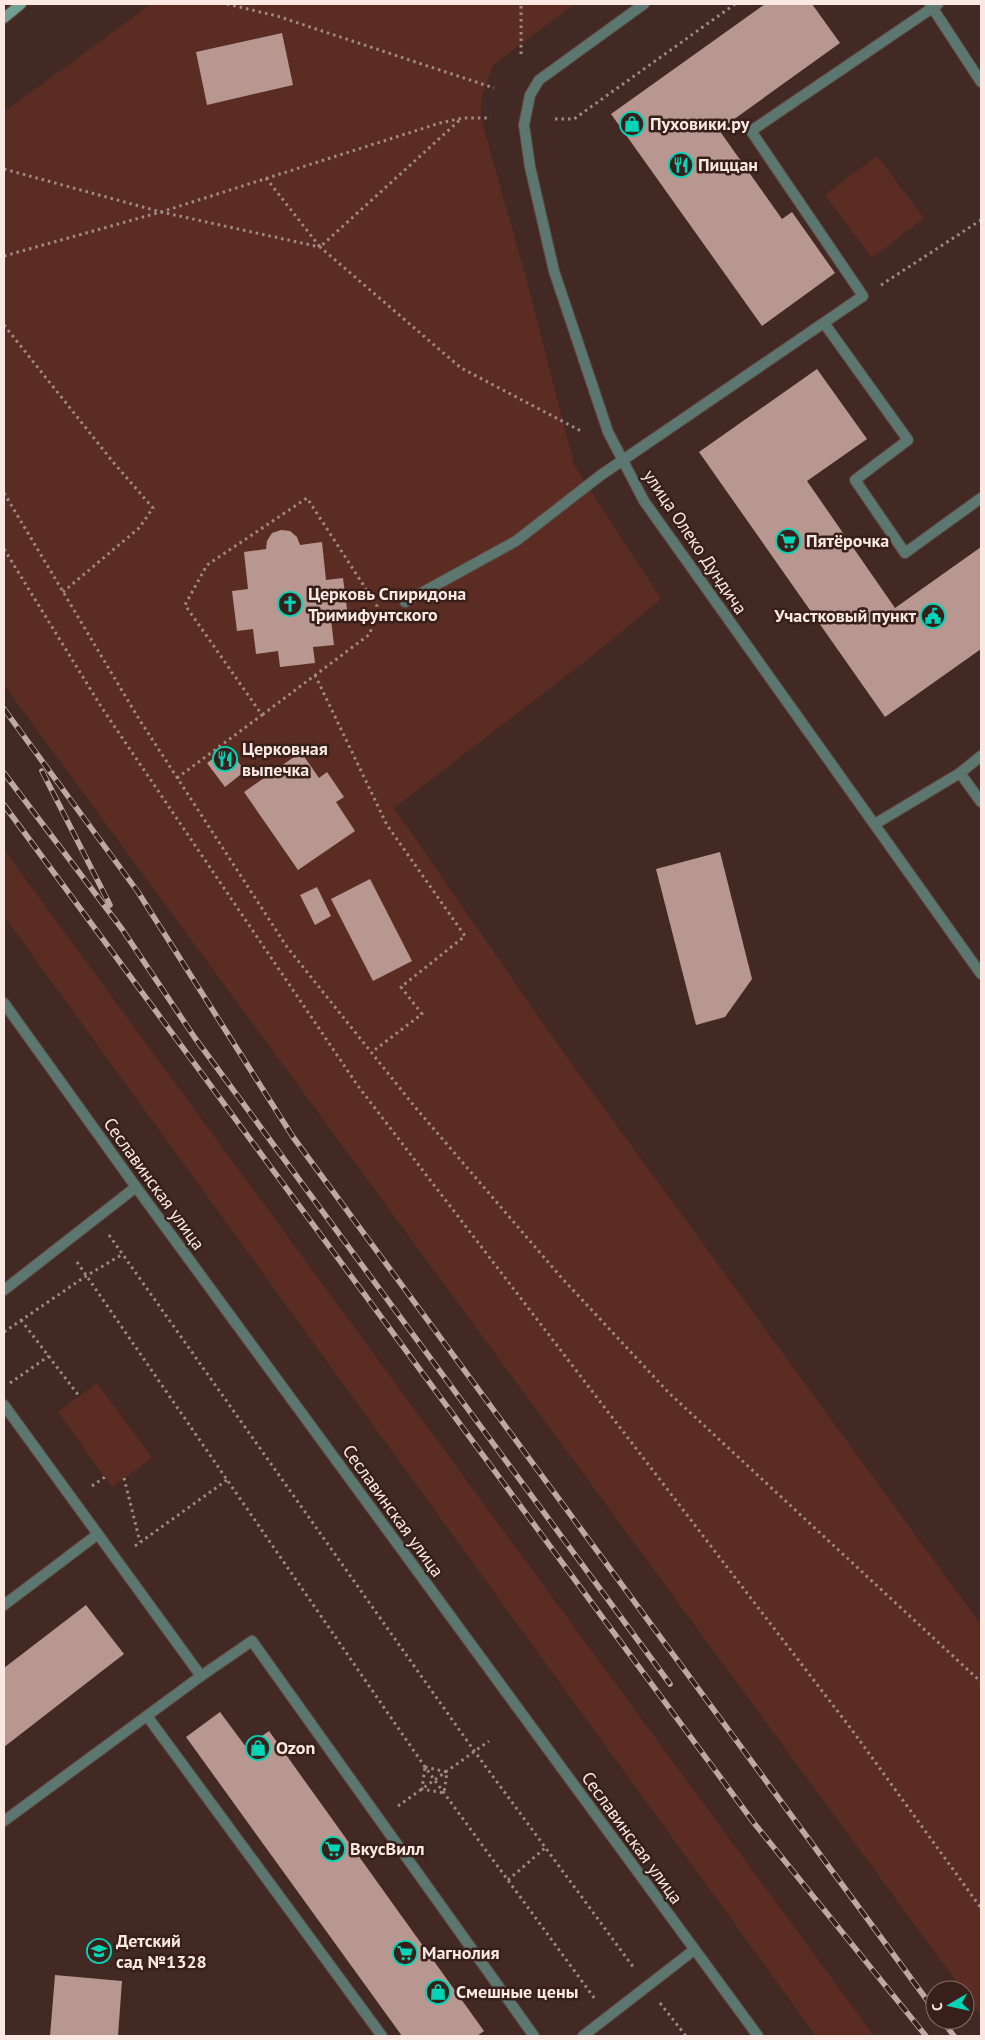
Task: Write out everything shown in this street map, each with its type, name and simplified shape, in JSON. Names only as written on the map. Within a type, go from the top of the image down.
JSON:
[{"type":"main road","points":[[4,18],[21,4]]},
{"type":"street","name":"улица Олеко Дундича","points":[[644,4],[539,80],[530,95],[524,125],[530,167],[554,271],[614,447],[644,501],[981,974]]},
{"type":"street","points":[[405,602],[516,542],[622,460],[863,296],[751,131],[934,5],[981,82]]},
{"type":"street","points":[[824,323],[908,440],[855,480],[905,553],[981,498]]},
{"type":"street","points":[[875,824],[960,773],[981,756]]},
{"type":"street","points":[[960,773],[981,802]]},
{"type":"street","name":"Сеславинская улица","points":[[4,1003],[136,1187],[758,2036]]},
{"type":"street","points":[[4,1290],[136,1187]]},
{"type":"street","points":[[4,1405],[201,1676]]},
{"type":"street","points":[[4,1605],[98,1534]]},
{"type":"street","points":[[4,1820],[252,1641],[534,2036]]},
{"type":"street","points":[[147,1716],[382,2036]]},
{"type":"street","points":[[582,2036],[694,1950]]},
{"type":"path","points":[[227,4],[277,16],[494,88]]},
{"type":"path","points":[[520,54],[521,4]]},
{"type":"path","points":[[555,119],[574,119],[735,4]]},
{"type":"path","points":[[320,247],[462,118]]},
{"type":"path","points":[[4,256],[162,212],[440,123],[462,118],[492,118]]},
{"type":"path","points":[[4,169],[162,212],[320,247]]},
{"type":"path","points":[[266,178],[320,247],[461,368],[614,447]]},
{"type":"path","points":[[863,296],[981,220]]},
{"type":"path","points":[[4,325],[112,462],[153,508],[139,528],[63,592]]},
{"type":"path","points":[[4,493],[177,778],[287,947],[416,1107],[560,1276],[669,1393],[981,1682]]},
{"type":"path","points":[[177,778],[370,634],[376,606],[307,498],[207,565],[185,605],[262,714]]},
{"type":"path","points":[[4,548],[102,708],[358,1086],[852,1730],[981,1908]]},
{"type":"path","points":[[315,675],[387,825],[465,936],[401,987],[422,1014],[372,1052]]},
{"type":"path","points":[[97,1217],[475,1752],[686,2036]]},
{"type":"path","points":[[64,1243],[425,1767],[608,2016]]},
{"type":"path","points":[[4,1332],[86,1276],[123,1254]]},
{"type":"path","points":[[21,1320],[80,1396]]},
{"type":"path","points":[[4,1388],[49,1356]]},
{"type":"path","points":[[124,1478],[140,1542]]},
{"type":"path","points":[[116,1559],[227,1480]]},
{"type":"path","points":[[380,1818],[489,1742]]},
{"type":"path","points":[[425,1767],[447,1772]]},
{"type":"path","points":[[422,1789],[425,1767]]},
{"type":"path","points":[[444,1793],[447,1772]]},
{"type":"path","points":[[422,1789],[444,1793]]},
{"type":"path","points":[[508,1880],[545,1848]]},
{"type":"shaded area","points":[[151,4],[574,4],[493,65],[481,99],[481,119],[525,274],[574,465],[661,599],[597,652],[394,808],[563,1052],[981,1625],[981,2015],[975,2007],[975,1980],[955,1980],[4,685],[4,112]]},
{"type":"shaded area","points":[[877,156],[924,218],[872,258],[825,195]]},
{"type":"shaded area","points":[[4,850],[874,2036],[816,2036],[4,916]]},
{"type":"shaded area","points":[[97,1383],[152,1458],[112,1487],[58,1412]]},
{"type":"building","points":[[765,4],[812,4],[840,43],[719,130],[782,219],[792,212],[835,273],[762,326],[611,114]]},
{"type":"building","points":[[282,33],[293,85],[207,105],[196,52]]},
{"type":"building","points":[[817,369],[867,439],[807,481],[895,608],[981,547],[981,649],[885,717],[699,452]]},
{"type":"building","name":"Церковь Спиридона Тримифунтского","points":[[281,530],[290,531],[297,537],[300,545],[322,542],[326,580],[343,578],[348,617],[331,619],[334,645],[313,647],[315,663],[280,667],[278,651],[256,654],[253,629],[237,631],[232,591],[248,589],[244,552],[266,549],[267,541],[272,533]]},
{"type":"building","points":[[228,748],[245,771],[225,787],[207,763]]},
{"type":"building","points":[[301,752],[319,778],[327,772],[344,797],[336,802],[355,831],[298,870],[244,792]]},
{"type":"building","points":[[720,852],[752,979],[725,1017],[696,1025],[656,869]]},
{"type":"building","points":[[370,879],[412,961],[373,981],[331,899]]},
{"type":"building","points":[[317,887],[331,916],[315,925],[300,895]]},
{"type":"building","points":[[86,1605],[124,1654],[4,1747],[4,1668]]},
{"type":"building","points":[[220,1712],[246,1747],[269,1731],[484,2031],[477,2036],[402,2036],[186,1737]]},
{"type":"building","points":[[55,1975],[122,1981],[118,2036],[50,2036]]},
{"type":"railway","points":[[4,709],[138,892],[293,1137],[925,1997]]},
{"type":"railway","points":[[42,771],[110,905]]},
{"type":"railway","points":[[4,773],[122,929],[195,1038],[670,1684]]},
{"type":"railway","points":[[4,805],[754,1823],[926,2036]]},
{"type":"railway","points":[[950,2030],[954,2036]]},
{"type":"place","name":"Пуховики.ру","points":[[632,124]]},
{"type":"place","name":"Пиццан","points":[[681,165]]},
{"type":"place","name":"Пятёрочка","points":[[788,541]]},
{"type":"place","name":"Церковь Спиридона Тримифунтского","points":[[290,604]]},
{"type":"place","name":"Участковый пункт","points":[[933,616]]},
{"type":"place","name":"Церковная выпечка","points":[[225,759]]},
{"type":"place","name":"Ozon","points":[[258,1748]]},
{"type":"place","name":"ВкусВилл","points":[[333,1849]]},
{"type":"place","name":"Детский сад №1328","points":[[99,1951]]},
{"type":"place","name":"Магнолия","points":[[405,1953]]},
{"type":"place","name":"Смешные цены","points":[[438,1992]]}]
